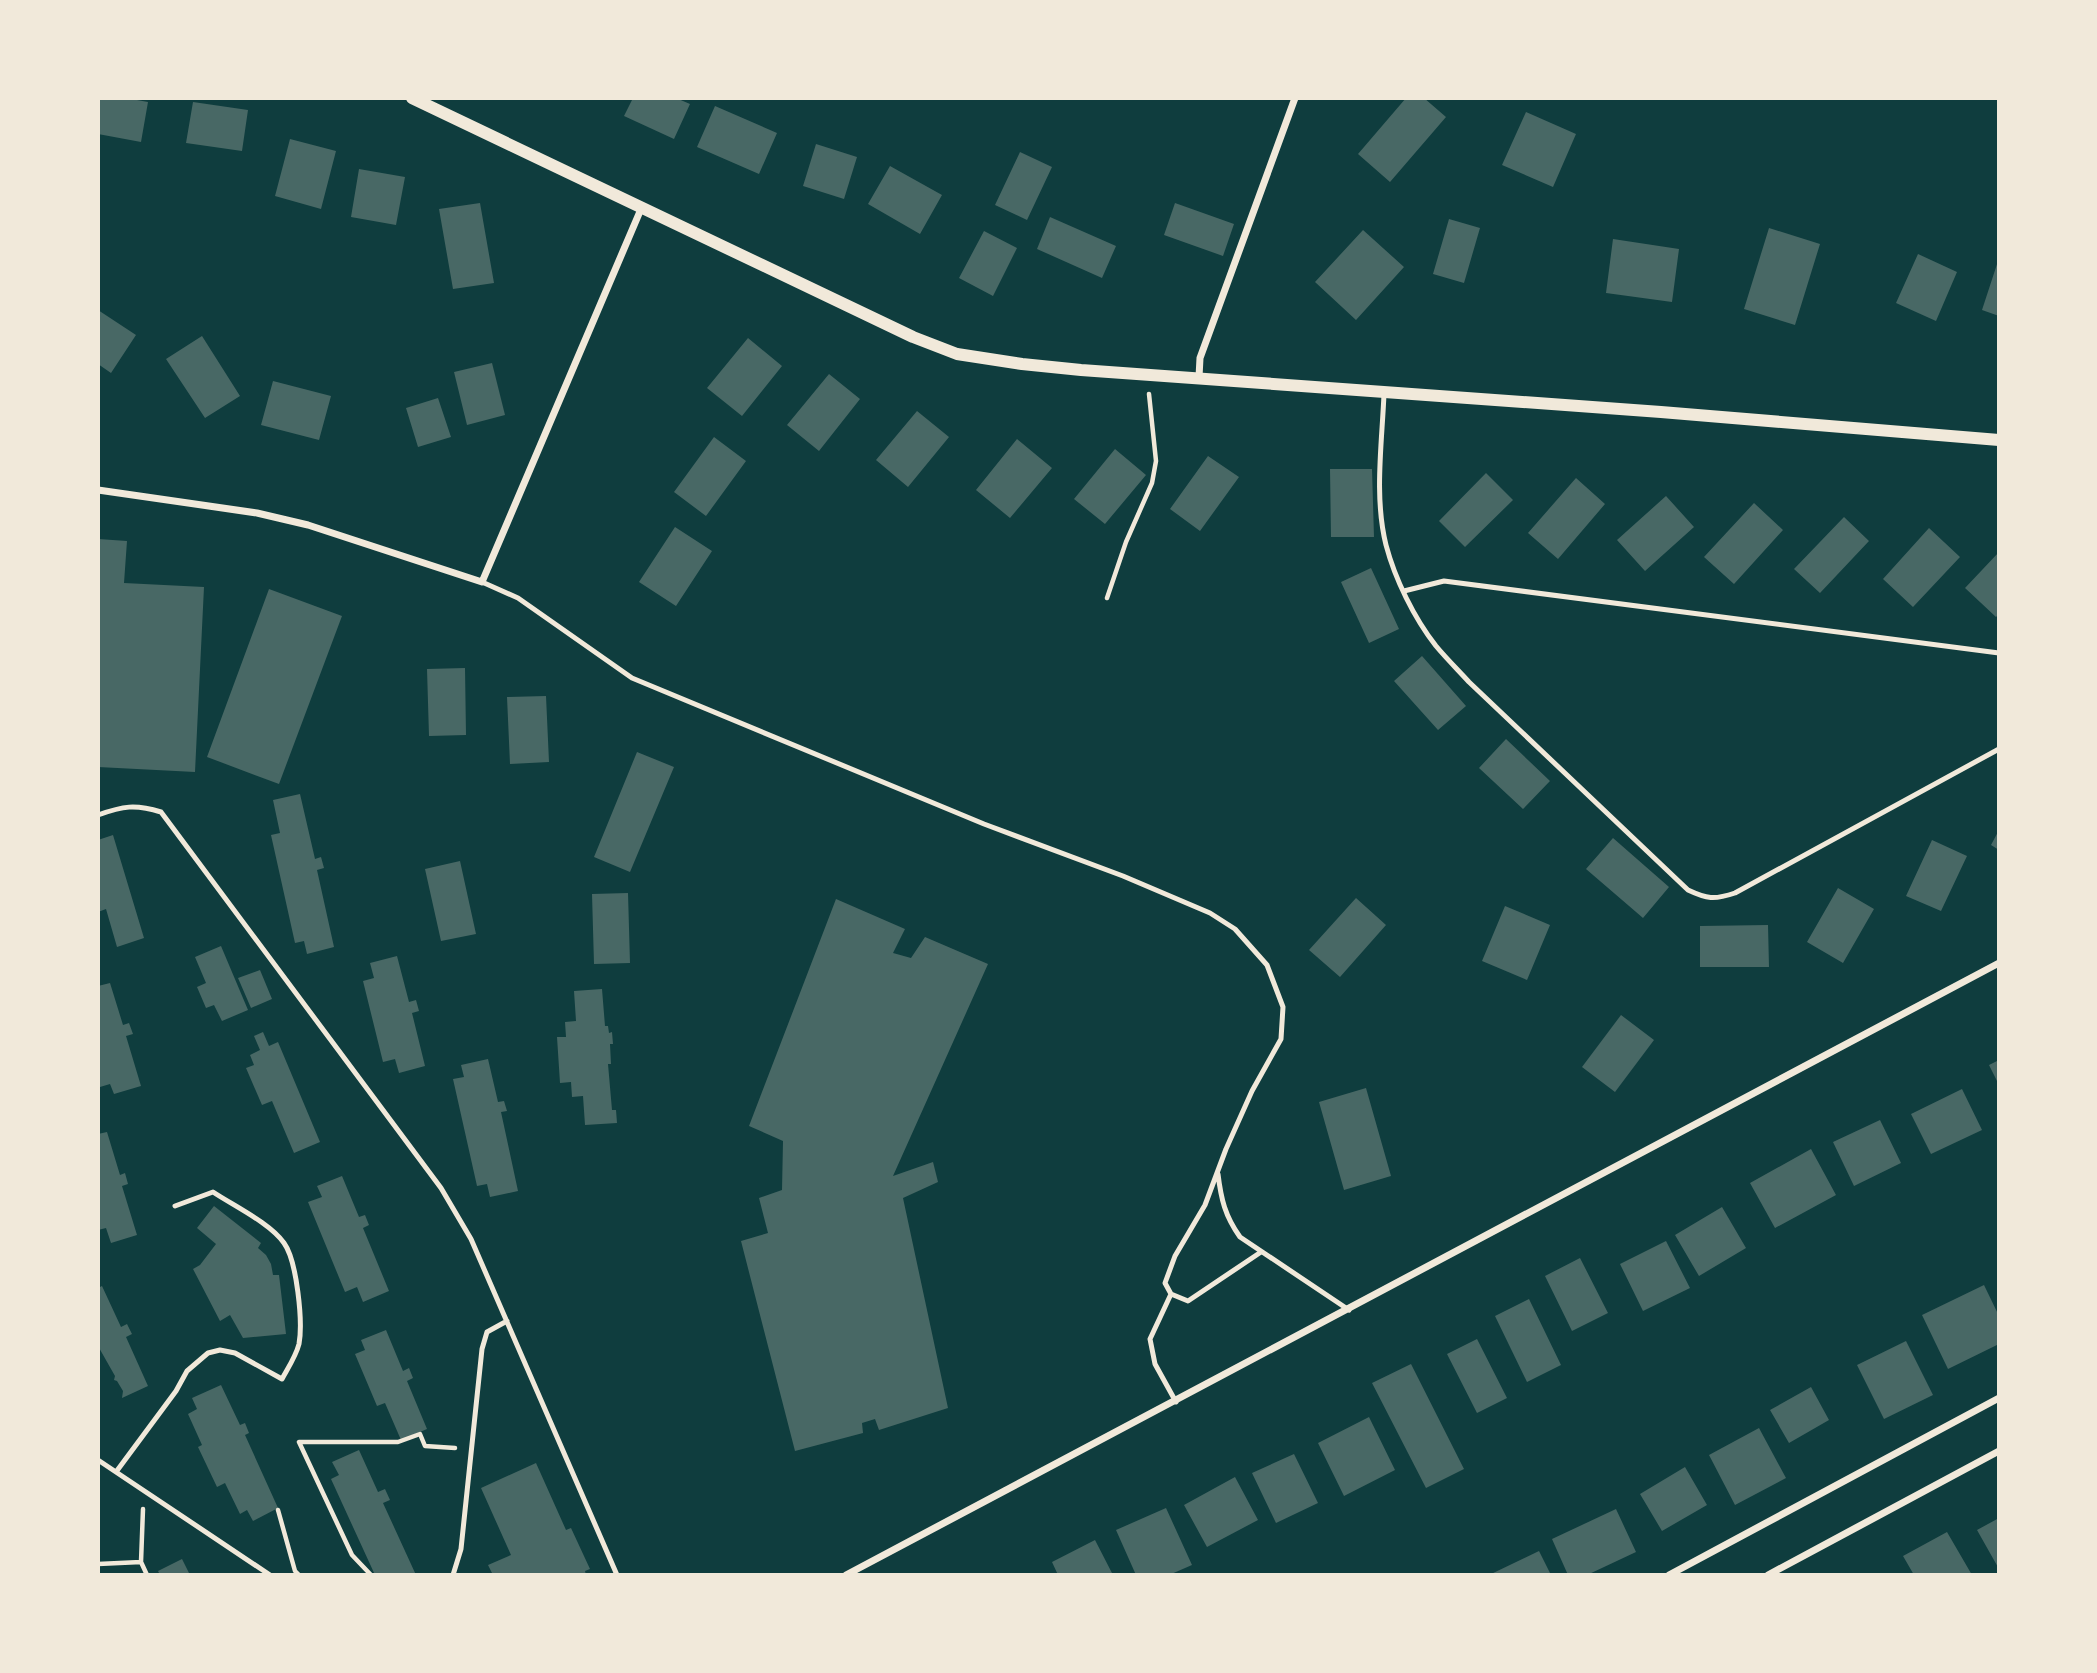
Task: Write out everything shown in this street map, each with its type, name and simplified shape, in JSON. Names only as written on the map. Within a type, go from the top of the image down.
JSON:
[{"type":"street","points":[[412,98],[913,337],[957,354],[1022,364],[1999,440]]},
{"type":"street","points":[[1199,377],[1200,358],[1296,98]]},
{"type":"street","points":[[98,490],[283,519],[482,582],[641,209]]},
{"type":"street","points":[[846,1575],[1999,964]]},
{"type":"street","points":[[1669,1575],[1999,1398]]},
{"type":"street","points":[[1768,1575],[1999,1451]]},
{"type":"lane","points":[[1384,391],[1381,509],[1386,543],[1396,575],[1435,645],[1468,682],[1688,890],[1702,897],[1717,899],[1754,883],[1999,749]]},
{"type":"lane","points":[[1405,591],[1444,581],[1999,653]]},
{"type":"lane","points":[[482,582],[518,598],[632,678],[984,824],[1124,876],[1210,913],[1236,929],[1267,965],[1283,1007],[1281,1039],[1252,1091],[1205,1205],[1175,1256],[1165,1283],[1171,1294],[1188,1301],[1261,1252]]},
{"type":"lane","points":[[98,815],[120,807],[141,806],[161,812],[441,1188],[471,1239],[617,1575]]},
{"type":"lane","points":[[1218,1170],[1221,1200],[1228,1220],[1240,1237],[1349,1310]]},
{"type":"lane","points":[[116,1472],[199,1358],[220,1350],[235,1353],[282,1379],[298,1348],[300,1335],[296,1275],[284,1243],[274,1232],[213,1192],[175,1206]]},
{"type":"lane","points":[[1171,1294],[1150,1339],[1155,1364],[1176,1402]]},
{"type":"lane","points":[[453,1575],[461,1549],[482,1349],[487,1332],[508,1321]]},
{"type":"lane","points":[[98,1460],[270,1575]]},
{"type":"path","points":[[1107,598],[1126,542],[1152,483],[1156,461],[1147,374]]},
{"type":"path","points":[[371,1575],[352,1555],[299,1442],[398,1442],[420,1434],[425,1446],[471,1450]]},
{"type":"path","points":[[147,1575],[141,1562],[143,1506],[150,1494]]},
{"type":"path","points":[[278,1510],[295,1571],[299,1575]]},
{"type":"path","points":[[98,1564],[141,1562]]},
{"type":"building","points":[[98,98],[126,98],[148,102],[141,142],[98,134]]},
{"type":"building","points":[[633,98],[676,98],[690,104],[674,139],[624,116]]},
{"type":"building","points":[[1406,98],[1424,98],[1446,117],[1390,182],[1358,154]]},
{"type":"building","points":[[193,102],[248,110],[242,151],[186,143]]},
{"type":"building","points":[[715,106],[777,133],[759,174],[697,147]]},
{"type":"building","points":[[1526,112],[1576,134],[1553,187],[1502,165]]},
{"type":"building","points":[[290,139],[336,151],[321,209],[275,196]]},
{"type":"building","points":[[816,144],[857,157],[844,199],[803,186]]},
{"type":"building","points":[[1020,152],[1052,167],[1027,220],[995,205]]},
{"type":"building","points":[[890,166],[942,195],[920,234],[868,204]]},
{"type":"building","points":[[359,169],[405,177],[396,225],[351,217]]},
{"type":"building","points":[[480,203],[494,283],[453,289],[439,209]]},
{"type":"building","points":[[1175,203],[1234,224],[1223,256],[1164,235]]},
{"type":"building","points":[[1050,217],[1116,246],[1102,278],[1037,249]]},
{"type":"building","points":[[1449,219],[1480,228],[1464,283],[1433,274]]},
{"type":"building","points":[[1769,228],[1820,244],[1795,325],[1744,309]]},
{"type":"building","points":[[1363,230],[1404,267],[1356,320],[1315,282]]},
{"type":"building","points":[[984,231],[1017,248],[993,296],[959,278]]},
{"type":"building","points":[[1613,239],[1679,249],[1672,302],[1606,293]]},
{"type":"building","points":[[1918,254],[1957,272],[1936,321],[1896,303]]},
{"type":"building","points":[[1999,258],[1999,316],[1982,310]]},
{"type":"building","points":[[98,310],[136,335],[111,373],[98,364]]},
{"type":"building","points":[[202,336],[240,396],[205,418],[166,359]]},
{"type":"building","points":[[748,338],[782,366],[742,416],[707,388]]},
{"type":"building","points":[[492,363],[505,415],[467,425],[454,372]]},
{"type":"building","points":[[829,374],[860,399],[819,451],[787,425]]},
{"type":"building","points":[[273,381],[331,396],[319,440],[261,425]]},
{"type":"building","points":[[438,398],[451,437],[418,447],[406,408]]},
{"type":"building","points":[[917,411],[949,437],[908,487],[876,460]]},
{"type":"building","points":[[714,437],[746,461],[706,516],[674,492]]},
{"type":"building","points":[[1017,439],[1052,468],[1010,518],[976,490]]},
{"type":"building","points":[[1115,449],[1146,475],[1105,524],[1074,499]]},
{"type":"building","points":[[1208,456],[1239,477],[1200,531],[1170,509]]},
{"type":"building","points":[[1330,469],[1372,469],[1374,537],[1331,537]]},
{"type":"building","points":[[1486,473],[1513,500],[1465,547],[1439,521]]},
{"type":"building","points":[[1576,478],[1605,504],[1558,559],[1528,533]]},
{"type":"building","points":[[1666,496],[1694,527],[1645,571],[1617,540]]},
{"type":"building","points":[[1754,503],[1783,530],[1734,584],[1704,557]]},
{"type":"building","points":[[1844,517],[1869,541],[1820,593],[1794,569]]},
{"type":"building","points":[[675,527],[712,551],[676,606],[639,582]]},
{"type":"building","points":[[1929,528],[1960,557],[1913,607],[1883,579]]},
{"type":"building","points":[[98,539],[127,541],[124,583],[204,587],[195,772],[98,767]]},
{"type":"building","points":[[1999,552],[1999,614],[1996,617],[1965,588]]},
{"type":"building","points":[[1371,568],[1399,629],[1369,643],[1341,582]]},
{"type":"building","points":[[269,589],[342,616],[279,784],[207,757]]},
{"type":"building","points":[[1422,656],[1466,706],[1438,730],[1394,681]]},
{"type":"building","points":[[465,668],[466,735],[429,736],[427,669]]},
{"type":"building","points":[[546,696],[549,762],[510,764],[507,697]]},
{"type":"building","points":[[1506,739],[1550,781],[1523,809],[1479,768]]},
{"type":"building","points":[[637,752],[674,767],[630,872],[594,857]]},
{"type":"building","points":[[300,794],[315,859],[321,857],[324,868],[317,870],[334,947],[307,954],[304,941],[295,943],[271,835],[280,833],[273,800]]},
{"type":"building","points":[[1999,830],[1999,850],[1991,845]]},
{"type":"building","points":[[113,835],[144,938],[117,947],[106,909],[98,912],[98,840]]},
{"type":"building","points":[[1613,838],[1669,887],[1643,918],[1586,869]]},
{"type":"building","points":[[1932,840],[1967,856],[1941,911],[1906,896]]},
{"type":"building","points":[[460,861],[476,934],[441,941],[425,869]]},
{"type":"building","points":[[1838,888],[1874,909],[1843,963],[1807,942]]},
{"type":"building","points":[[628,893],[630,963],[594,964],[592,894]]},
{"type":"building","points":[[1356,898],[1386,925],[1340,977],[1309,950]]},
{"type":"building","points":[[836,899],[905,929],[893,953],[911,958],[925,937],[988,964],[893,1176],[933,1162],[938,1182],[903,1198],[948,1408],[879,1430],[875,1419],[862,1423],[863,1433],[795,1451],[741,1241],[768,1233],[759,1198],[782,1190],[783,1141],[749,1126]]},
{"type":"building","points":[[1505,906],[1550,925],[1527,980],[1482,961]]},
{"type":"building","points":[[1768,925],[1769,967],[1700,967],[1700,926]]},
{"type":"building","points":[[221,946],[248,1010],[222,1021],[214,1005],[206,1008],[197,987],[206,983],[195,957]]},
{"type":"building","points":[[397,956],[409,1002],[416,1000],[419,1011],[412,1013],[425,1066],[399,1073],[395,1059],[383,1062],[363,981],[374,978],[370,963]]},
{"type":"building","points":[[260,970],[272,999],[251,1008],[238,978]]},
{"type":"building","points":[[110,983],[123,1025],[129,1023],[133,1034],[126,1036],[141,1086],[114,1094],[110,1084],[100,1087],[98,1082],[98,986]]},
{"type":"building","points":[[602,989],[605,1026],[608,1026],[609,1033],[612,1032],[611,1064],[608,1064],[612,1110],[616,1110],[617,1123],[585,1125],[583,1096],[572,1097],[571,1082],[560,1083],[557,1037],[566,1037],[565,1022],[576,1021],[574,991]]},
{"type":"building","points":[[1621,1015],[1654,1040],[1615,1092],[1582,1067]]},
{"type":"building","points":[[263,1032],[269,1046],[278,1042],[320,1142],[294,1153],[272,1101],[262,1105],[246,1068],[254,1065],[250,1055],[260,1050],[254,1036]]},
{"type":"building","points":[[488,1059],[498,1102],[504,1101],[507,1111],[501,1112],[518,1191],[490,1197],[487,1184],[477,1186],[453,1079],[464,1077],[461,1065]]},
{"type":"building","points":[[1999,1060],[1999,1085],[1989,1065]]},
{"type":"building","points":[[1366,1088],[1391,1176],[1344,1190],[1319,1102]]},
{"type":"building","points":[[1962,1089],[1982,1130],[1931,1154],[1911,1114]]},
{"type":"building","points":[[1880,1120],[1901,1163],[1854,1186],[1833,1142]]},
{"type":"building","points":[[107,1132],[120,1175],[125,1173],[128,1184],[122,1186],[137,1235],[111,1243],[106,1228],[98,1230],[98,1134]]},
{"type":"building","points":[[1811,1149],[1836,1195],[1775,1228],[1750,1183]]},
{"type":"building","points":[[342,1176],[359,1217],[365,1215],[369,1225],[363,1228],[389,1291],[363,1302],[357,1287],[345,1292],[308,1202],[322,1197],[317,1186]]},
{"type":"building","points":[[214,1206],[261,1243],[258,1248],[271,1264],[273,1275],[279,1275],[286,1334],[243,1338],[230,1315],[220,1321],[193,1269],[200,1265],[216,1244],[197,1228]]},
{"type":"building","points":[[1722,1207],[1746,1248],[1699,1276],[1675,1235]]},
{"type":"building","points":[[1666,1241],[1690,1288],[1643,1311],[1620,1264]]},
{"type":"building","points":[[1580,1258],[1608,1313],[1572,1331],[1545,1276]]},
{"type":"building","points":[[1984,1285],[1999,1316],[1999,1344],[1948,1369],[1922,1315]]},
{"type":"building","points":[[102,1286],[121,1327],[127,1324],[132,1334],[126,1337],[148,1386],[122,1398],[123,1391],[114,1380],[115,1376],[98,1346],[98,1288]]},
{"type":"building","points":[[1529,1299],[1561,1365],[1527,1382],[1495,1316]]},
{"type":"building","points":[[386,1330],[403,1371],[409,1368],[413,1378],[407,1381],[427,1429],[401,1440],[385,1403],[377,1406],[355,1354],[365,1350],[361,1340]]},
{"type":"building","points":[[1477,1339],[1507,1398],[1477,1413],[1447,1354]]},
{"type":"building","points":[[1906,1341],[1933,1395],[1884,1419],[1857,1365]]},
{"type":"building","points":[[1411,1364],[1464,1469],[1426,1488],[1372,1383]]},
{"type":"building","points":[[221,1385],[240,1425],[245,1423],[249,1433],[245,1435],[278,1508],[253,1521],[247,1510],[240,1514],[225,1483],[217,1487],[198,1447],[202,1445],[188,1414],[197,1409],[192,1398]]},
{"type":"building","points":[[1811,1387],[1829,1420],[1789,1443],[1770,1410]]},
{"type":"building","points":[[1369,1417],[1395,1470],[1344,1496],[1318,1443]]},
{"type":"building","points":[[1759,1428],[1786,1478],[1735,1505],[1709,1455]]},
{"type":"building","points":[[359,1450],[378,1492],[385,1489],[390,1500],[383,1503],[416,1575],[375,1575],[331,1479],[339,1475],[332,1462]]},
{"type":"building","points":[[1294,1454],[1318,1503],[1276,1523],[1252,1473]]},
{"type":"building","points":[[536,1463],[566,1530],[571,1528],[590,1569],[585,1571],[586,1575],[493,1575],[488,1565],[511,1555],[481,1488]]},
{"type":"building","points":[[1685,1467],[1707,1505],[1662,1531],[1640,1494]]},
{"type":"building","points":[[1235,1477],[1258,1520],[1207,1547],[1184,1505]]},
{"type":"building","points":[[1166,1508],[1192,1565],[1169,1575],[1136,1575],[1116,1530]]},
{"type":"building","points":[[1616,1509],[1636,1552],[1587,1575],[1568,1575],[1552,1539]]},
{"type":"building","points":[[1999,1518],[1999,1569],[1977,1530]]},
{"type":"building","points":[[1947,1532],[1972,1575],[1914,1575],[1903,1556]]},
{"type":"building","points":[[1095,1540],[1113,1575],[1058,1575],[1052,1562]]},
{"type":"building","points":[[1539,1551],[1551,1575],[1489,1575]]},
{"type":"building","points":[[182,1559],[190,1575],[160,1575],[158,1571]]}]
